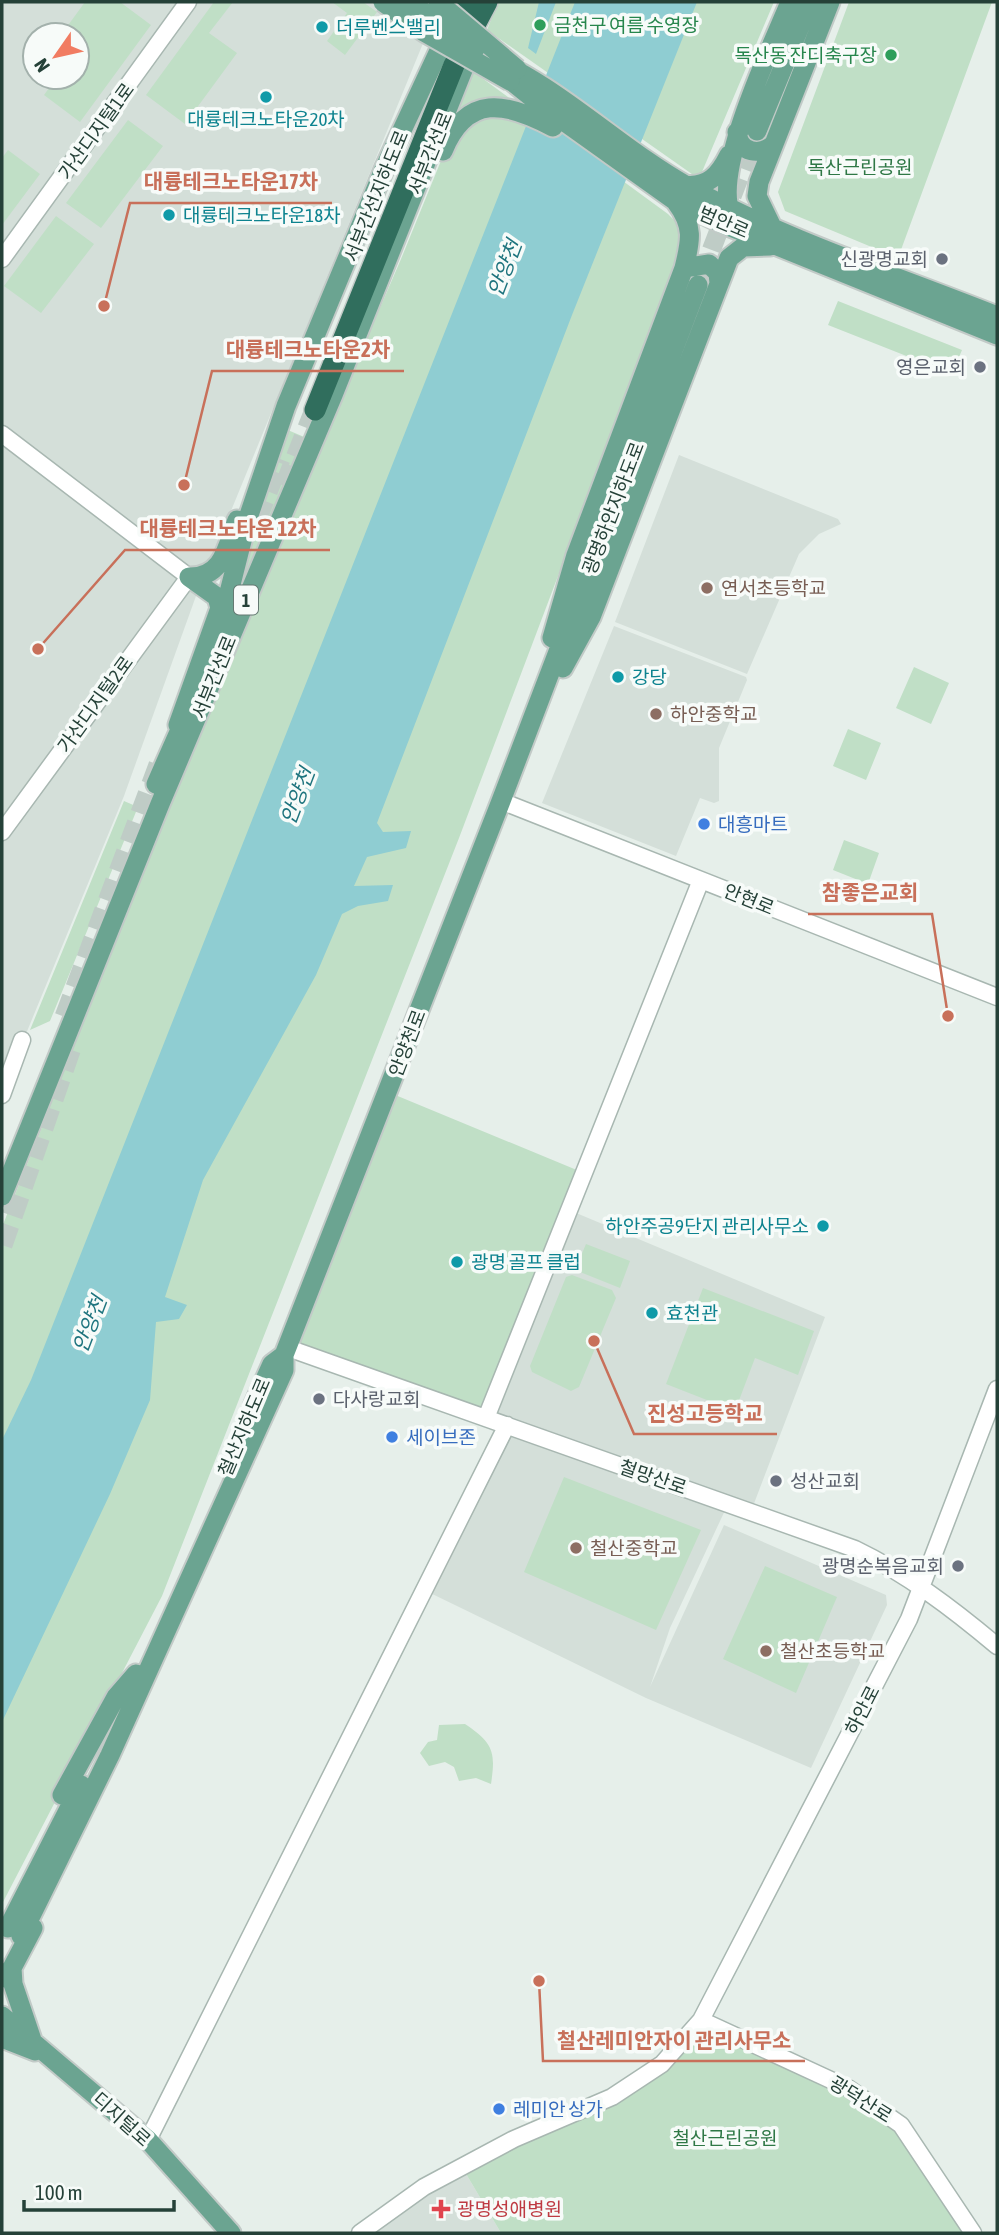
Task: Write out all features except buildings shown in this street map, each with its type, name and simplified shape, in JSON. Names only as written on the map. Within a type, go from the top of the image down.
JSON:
[{"type":"highway","name":"서부간선지하도로","points":[[464,2],[444,62],[308,408],[454,65],[487,2]]},
{"type":"main road","points":[[383,2],[424,32],[513,75]]},
{"type":"main road","name":"범안로","points":[[410,2],[482,54],[715,210],[772,227],[997,316]]},
{"type":"main road","points":[[440,2],[513,75]]},
{"type":"main road","name":"서부간선로","points":[[2,1167],[224,620],[247,521],[272,443],[385,167],[464,2]]},
{"type":"main road","name":"서부간선로","points":[[2,1196],[160,804],[424,170],[487,2]]},
{"type":"main road","points":[[719,284],[724,249],[715,210],[705,183],[718,174],[736,137],[790,2]]},
{"type":"main road","points":[[757,131],[810,2]]},
{"type":"main road","points":[[772,227],[757,196],[774,144],[830,2]]},
{"type":"main road","points":[[417,35],[424,49],[418,97]]},
{"type":"main road","name":"범안로","points":[[513,75],[587,138],[782,247],[997,335]]},
{"type":"main road","points":[[332,395],[396,262],[448,140],[466,117],[477,111],[496,107],[521,110],[553,127],[587,138]]},
{"type":"main road","points":[[736,137],[751,151],[762,152],[774,144]]},
{"type":"main road","points":[[684,268],[706,234],[736,137]]},
{"type":"main road","points":[[528,730],[576,555],[684,268],[692,236],[685,215],[715,210],[774,144]]},
{"type":"main road","points":[[528,730],[591,617],[729,258],[743,247],[758,244],[782,247]]},
{"type":"main road","points":[[684,268],[709,264],[718,273],[719,284]]},
{"type":"main road","name":"광명하안지하도로","points":[[528,730],[698,285]]},
{"type":"main road","points":[[189,578],[211,574],[219,567],[248,490],[272,443]]},
{"type":"main road","points":[[171,747],[220,608],[217,597],[189,578]]},
{"type":"main road","name":"안양천로","points":[[286,1352],[528,730]]},
{"type":"main road","name":"철산지하도로","points":[[9,1947],[141,1675],[284,1370],[286,1352]]},
{"type":"main road","points":[[9,1947],[13,1984],[32,2040]]},
{"type":"main road","name":"디지털로","points":[[2,2016],[148,2140],[231,2233]]},
{"type":"main road","points":[[2,2038],[52,2057]]},
{"type":"street","name":"가산디지털1로","points":[[2,259],[188,2]]},
{"type":"street","points":[[417,35],[432,8],[440,2]]},
{"type":"street","points":[[2,434],[189,578]]},
{"type":"street","name":"가산디지털2로","points":[[2,832],[189,578]]},
{"type":"street","name":"안현로","points":[[501,801],[997,997]]},
{"type":"street","points":[[486,1418],[701,880]]},
{"type":"street","points":[[2,1096],[22,1040]]},
{"type":"street","name":"철망산로","points":[[286,1352],[486,1418],[855,1549],[953,1609],[997,1646]]},
{"type":"street","name":"하안로","points":[[360,2233],[424,2188],[514,2138],[612,2097],[662,2064],[701,2020],[909,1619],[919,1587],[997,1390]]},
{"type":"street","points":[[148,2140],[506,1425]]},
{"type":"street","name":"광덕산로","points":[[701,2020],[848,2088],[901,2125],[973,2233]]},
{"type":"shaded area","points":[[2,2],[440,2],[196,596],[124,796],[2,1092]]},
{"type":"shaded area","name":"연서초등학교","points":[[679,455],[838,519],[841,524],[819,534],[799,554],[747,674],[615,622]]},
{"type":"shaded area","name":"하안중학교","points":[[614,626],[746,677],[747,680],[719,748],[719,801],[714,803],[700,798],[676,856],[542,803]]},
{"type":"shaded area","points":[[569,1210],[825,1317],[750,1514],[728,1504],[670,1628],[650,1687],[724,1525],[886,1595],[887,1605],[811,1768],[646,1698],[424,1590],[506,1426],[486,1418]]},
{"type":"shaded area","name":"광명성애병원","points":[[462,2167],[501,2233],[360,2233]]},
{"type":"green space","points":[[85,2],[120,2],[151,25],[80,122],[44,95],[47,91],[91,91],[91,21],[71,21]]},
{"type":"green space","points":[[214,2],[233,2],[209,33],[237,53],[185,124],[146,95]]},
{"type":"green space","points":[[332,2],[363,2],[377,12],[345,55],[327,41],[347,13]]},
{"type":"green space","points":[[498,2],[774,2],[699,179],[487,30]]},
{"type":"green space","name":"독산근린공원","points":[[849,2],[992,2],[898,258],[785,211],[778,192]]},
{"type":"green space","points":[[467,67],[668,214],[681,227],[685,240],[459,838],[162,1596],[2,1904],[2,1227],[48,1112],[54,1086],[173,788],[401,259],[449,141],[451,113]]},
{"type":"green space","points":[[128,120],[163,146],[101,228],[66,203]]},
{"type":"green space","points":[[8,150],[40,174],[2,225],[2,158]]},
{"type":"green space","points":[[56,216],[94,244],[41,313],[4,286]]},
{"type":"green space","points":[[838,301],[962,350],[952,374],[828,325]]},
{"type":"green space","points":[[283,428],[309,439],[239,589],[239,578]]},
{"type":"green space","points":[[914,667],[949,683],[931,724],[896,708]]},
{"type":"green space","points":[[848,729],[881,743],[866,780],[833,766]]},
{"type":"green space","points":[[124,801],[138,807],[50,1021],[30,1030]]},
{"type":"green space","points":[[844,840],[879,853],[868,884],[833,870]]},
{"type":"green space","name":"광명 골프 클럽","points":[[388,1092],[584,1173],[486,1418],[288,1348]]},
{"type":"green space","points":[[586,1244],[630,1261],[620,1288],[575,1270]]},
{"type":"green space","points":[[572,1275],[612,1290],[616,1298],[579,1387],[571,1391],[532,1372],[530,1366],[566,1277]]},
{"type":"green space","points":[[703,1288],[814,1331],[798,1375],[755,1358],[735,1411],[666,1384]]},
{"type":"green space","points":[[564,1477],[701,1530],[656,1630],[524,1572]]},
{"type":"green space","points":[[765,1566],[837,1597],[796,1693],[723,1659]]},
{"type":"green space","points":[[465,1724],[482,1737],[490,1749],[493,1763],[491,1784],[476,1778],[459,1781],[454,1767],[445,1762],[429,1766],[420,1753],[428,1742],[437,1740],[439,1725]]},
{"type":"green space","name":"철산근린공원","points":[[701,2020],[901,2125],[973,2233],[501,2233],[462,2167],[612,2097]]},
{"type":"water","name":"금천구 여름 수영장","points":[[539,2],[556,2],[536,54],[528,48]]},
{"type":"water","name":"안양천","points":[[575,2],[697,2],[572,315],[377,823],[383,832],[411,831],[406,848],[367,857],[354,886],[393,885],[388,901],[358,906],[342,914],[316,975],[203,1180],[165,1297],[187,1305],[179,1319],[156,1322],[150,1400],[110,1494],[2,1722],[2,1440],[31,1380]]},
{"type":"tunnel","points":[[701,277],[757,131]]},
{"type":"tunnel","points":[[285,486],[315,410]]},
{"type":"tunnel","points":[[256,520],[280,459]]},
{"type":"tunnel","points":[[65,1017],[159,765]]},
{"type":"tunnel","points":[[2,1245],[73,1042]]},
{"type":"place","name":"금천구 여름 수영장","points":[[540,25]]},
{"type":"place","name":"더루벤스밸리","points":[[322,27]]},
{"type":"place","name":"독산동 잔디축구장","points":[[891,55]]},
{"type":"place","name":"대륭테크노타운20차","points":[[266,97]]},
{"type":"place","name":"대륭테크노타운18차","points":[[169,215]]},
{"type":"place","name":"신광명교회","points":[[942,259]]},
{"type":"place","name":"대륭테크노타운17차","points":[[104,306]]},
{"type":"place","name":"영은교회","points":[[980,367]]},
{"type":"place","name":"대륭테크노타운2차","points":[[184,485]]},
{"type":"place","name":"연서초등학교","points":[[707,588]]},
{"type":"place","name":"대륭테크노타운 12차","points":[[38,649]]},
{"type":"place","name":"강당","points":[[618,677]]},
{"type":"place","name":"하안중학교","points":[[656,714]]},
{"type":"place","name":"대흥마트","points":[[704,824]]},
{"type":"place","name":"참좋은교회","points":[[948,1016]]},
{"type":"place","name":"하안주공9단지 관리사무소","points":[[823,1226]]},
{"type":"place","name":"광명 골프 클럽","points":[[457,1262]]},
{"type":"place","name":"효천관","points":[[652,1313]]},
{"type":"place","name":"진성고등학교","points":[[594,1341]]},
{"type":"place","name":"다사랑교회","points":[[319,1399]]},
{"type":"place","name":"세이브존","points":[[392,1437]]},
{"type":"place","name":"성산교회","points":[[776,1481]]},
{"type":"place","name":"철산중학교","points":[[576,1548]]},
{"type":"place","name":"광명순복음교회","points":[[958,1566]]},
{"type":"place","name":"철산초등학교","points":[[766,1651]]},
{"type":"place","name":"철산레미안자이 관리사무소","points":[[539,1981]]},
{"type":"place","name":"레미안 상가","points":[[499,2109]]},
{"type":"place","name":"광명성애병원","points":[[441,2209]]}]
